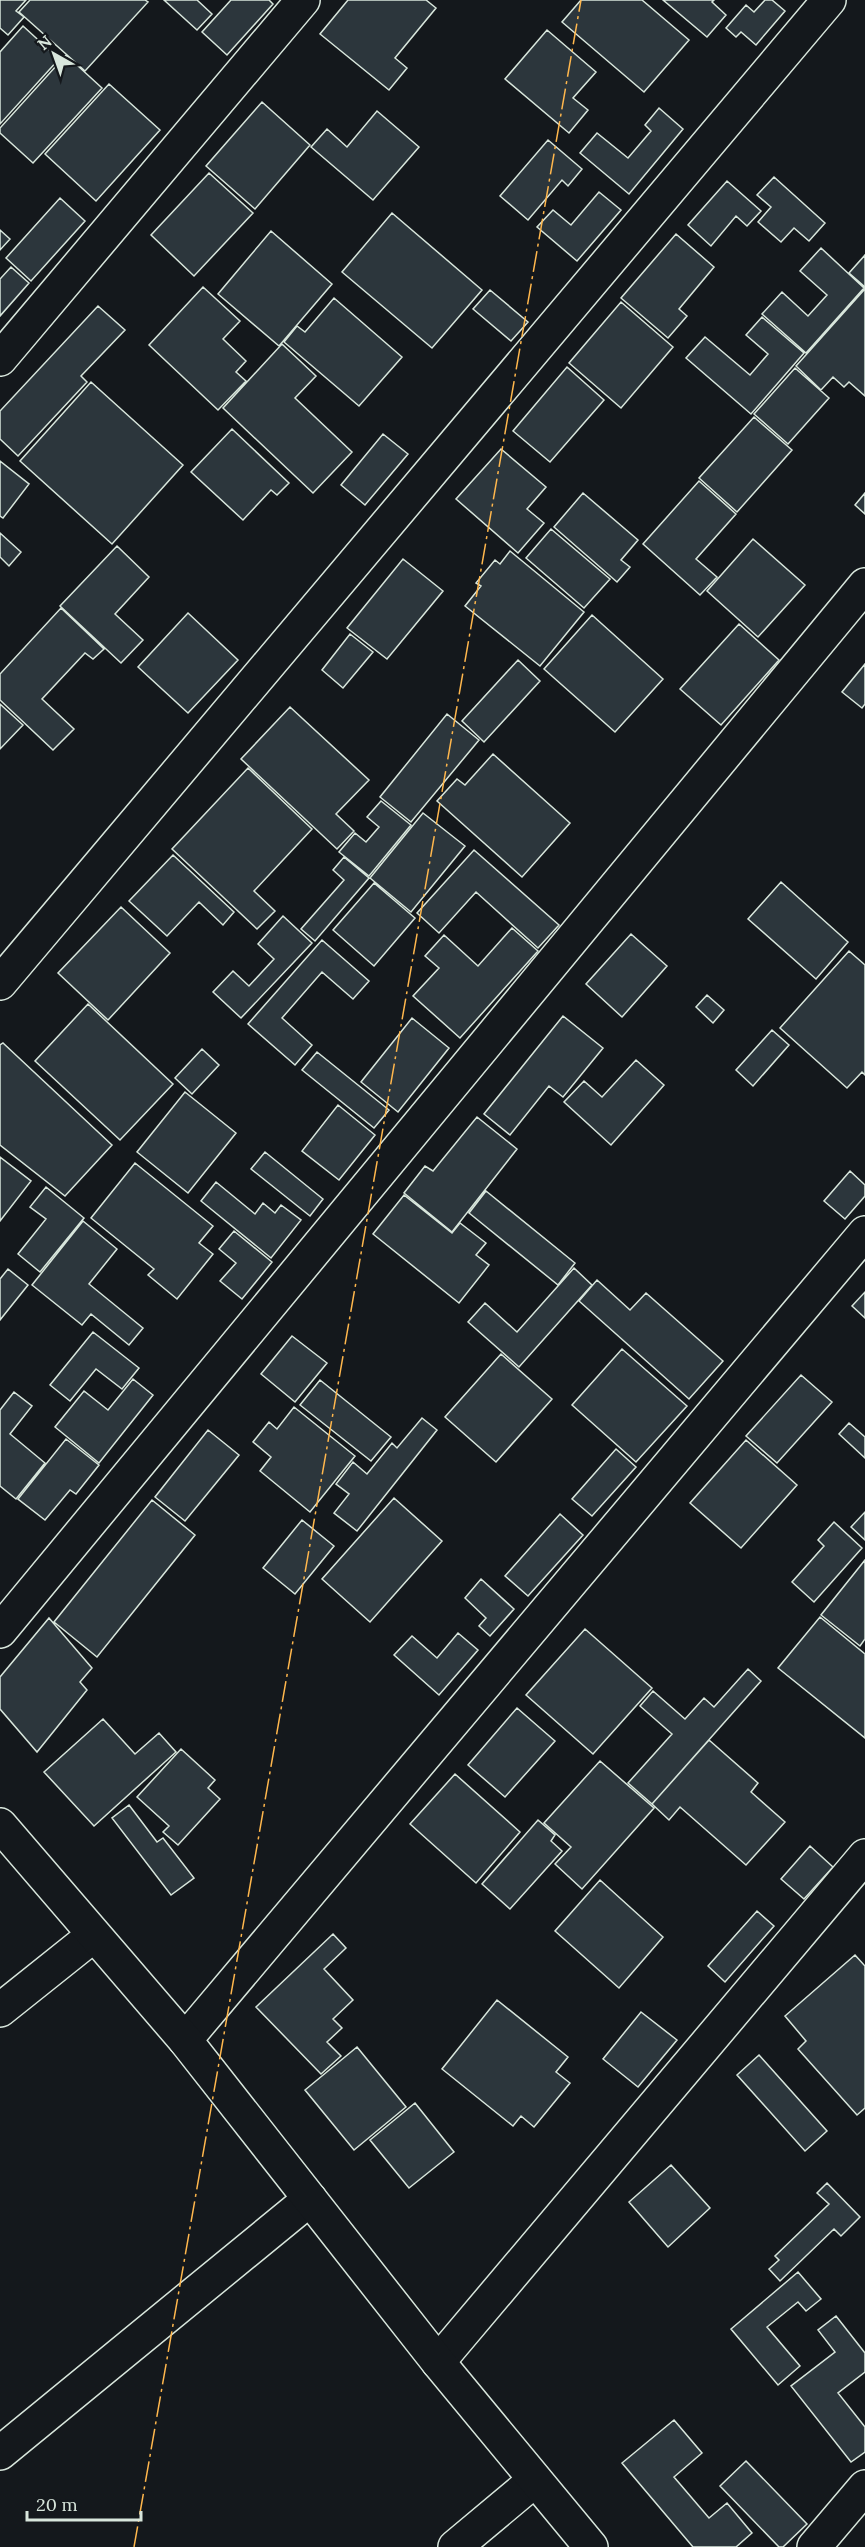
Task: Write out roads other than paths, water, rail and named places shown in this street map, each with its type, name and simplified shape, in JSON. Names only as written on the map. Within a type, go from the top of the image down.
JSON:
[{"type":"street","points":[[0,358],[303,0]]},
{"type":"street","points":[[0,983],[829,0]]},
{"type":"street","points":[[0,1630],[865,585]]},
{"type":"street","points":[[185,2040],[865,1233]]},
{"type":"street","points":[[0,1825],[185,2040],[438,2362],[591,2547]]},
{"type":"street","points":[[438,2362],[865,1856]]},
{"type":"street","points":[[0,2010],[94,1935]]},
{"type":"street","points":[[0,2453],[310,2199]]},
{"type":"street","points":[[455,2547],[535,2480]]},
{"type":"street","points":[[814,2547],[865,2487]]}]
